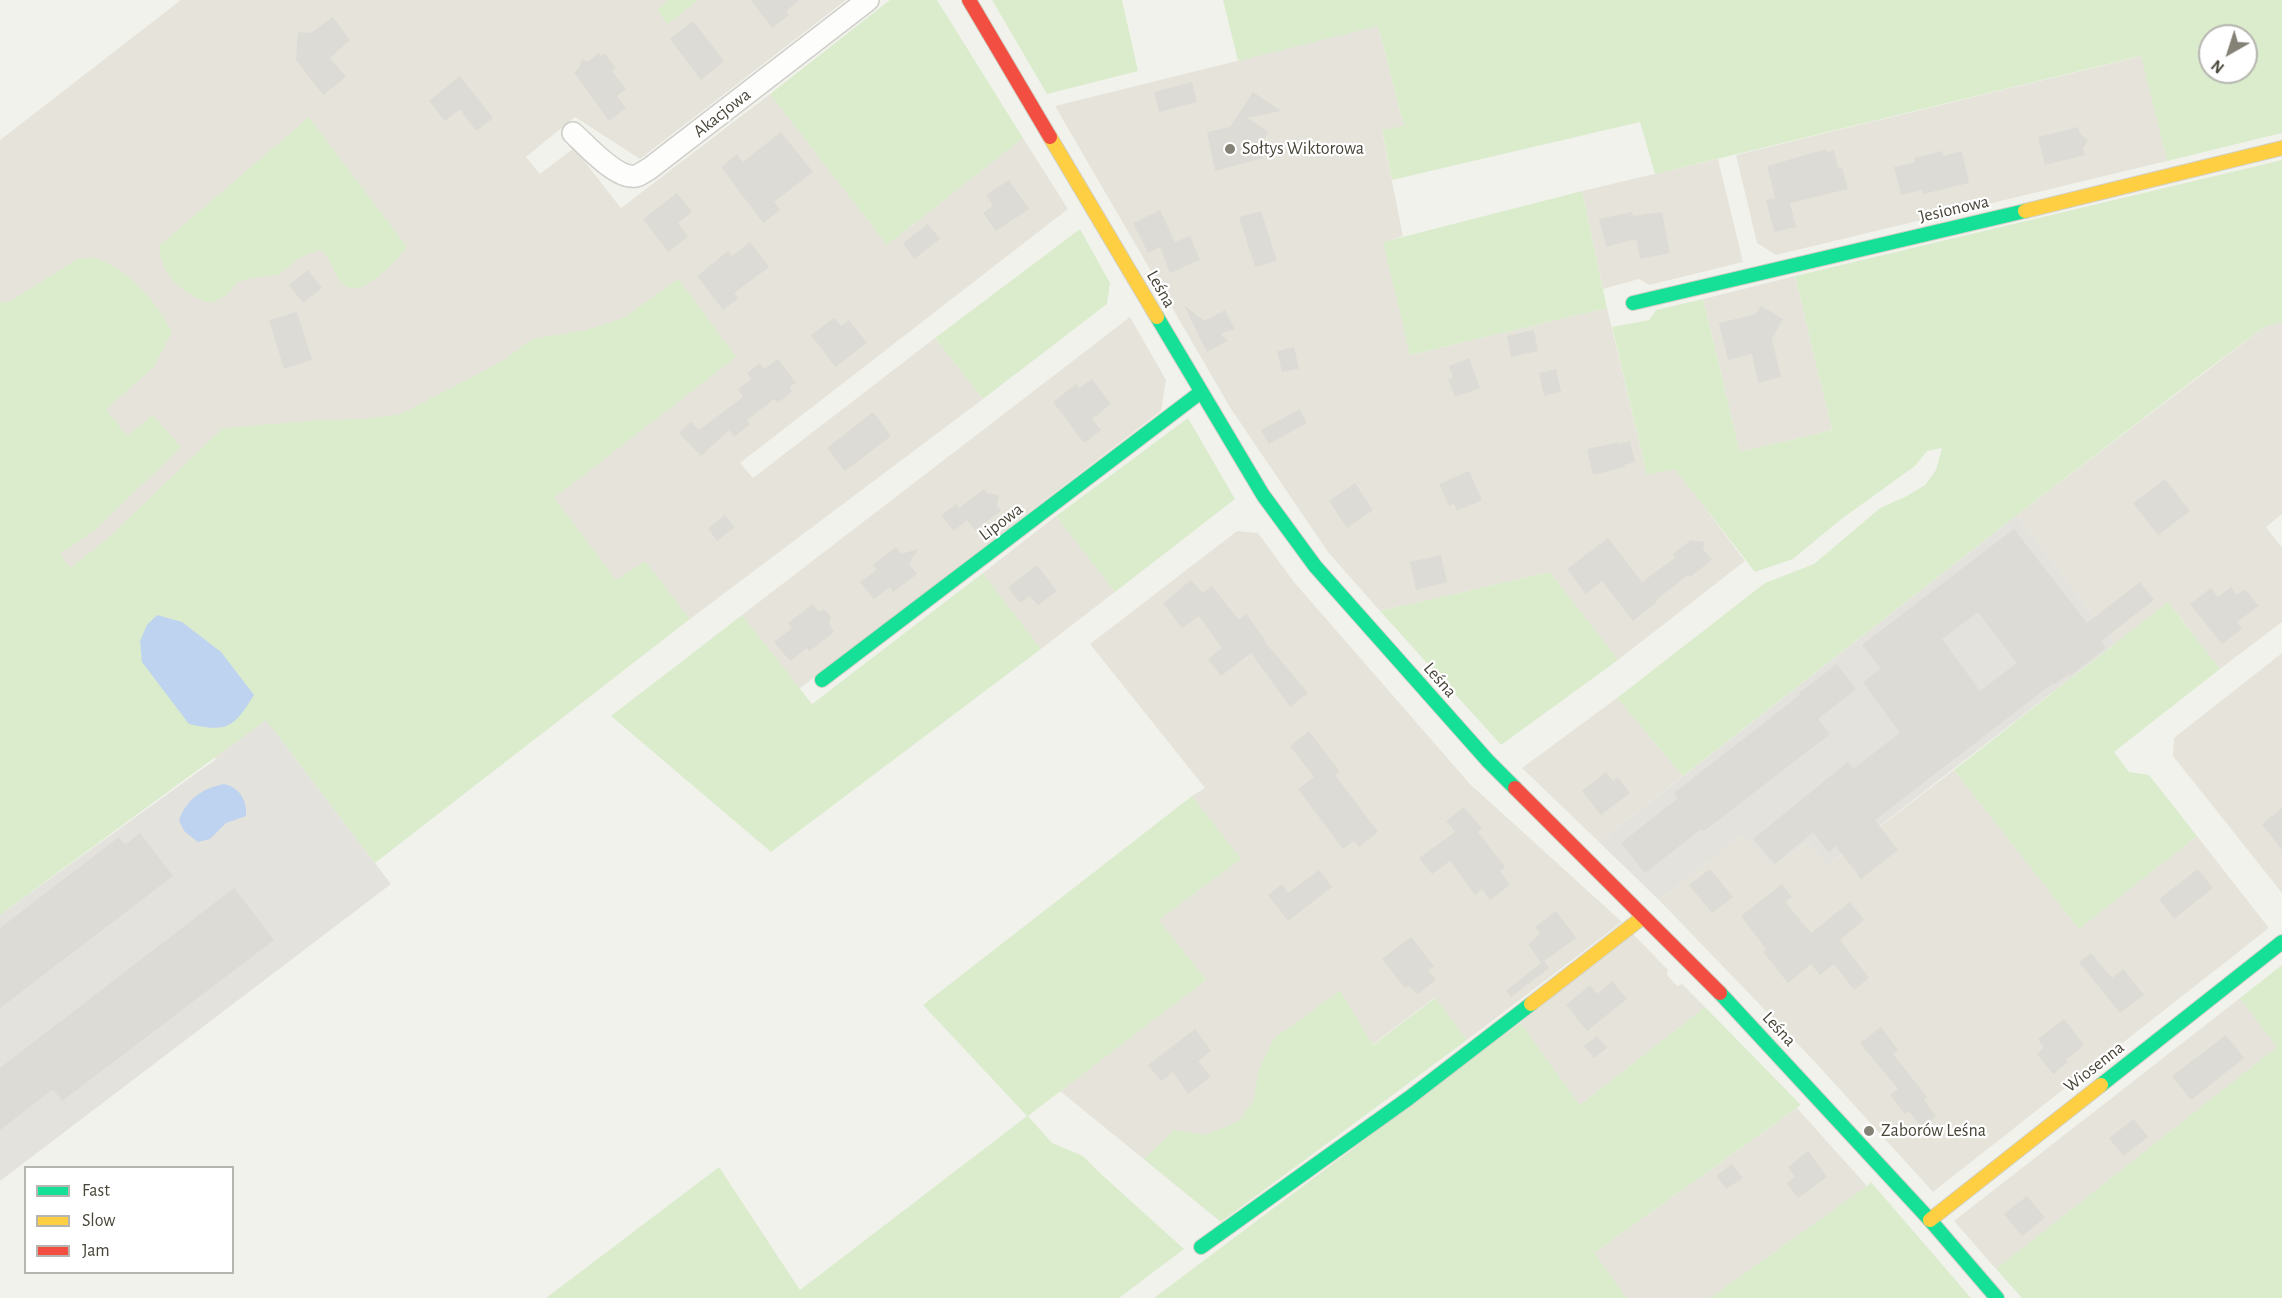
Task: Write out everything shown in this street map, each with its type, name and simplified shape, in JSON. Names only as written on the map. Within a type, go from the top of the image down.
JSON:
[{"type":"street","name":"Akacjowa","points":[[573,133],[618,173],[637,176],[868,0]]},
{"type":"street","name":"Leśna","points":[[969,0],[1263,495],[1315,566],[1488,761],[1749,1023],[1930,1220],[1997,1298]]},
{"type":"street","name":"Jesionowa","points":[[1633,303],[2053,205],[2282,148]]},
{"type":"street","name":"Lipowa","points":[[822,680],[1201,392]]},
{"type":"street","points":[[1201,1247],[1409,1098],[1643,917]]},
{"type":"street","name":"Wiosenna","points":[[1930,1220],[2282,942]]},
{"type":"shaded area","points":[[181,0],[846,0],[640,159],[575,117],[526,157],[540,174],[574,148],[621,208],[770,94],[887,245],[1023,138],[1068,209],[740,463],[753,478],[935,338],[983,399],[690,619],[645,561],[617,580],[216,759],[0,478],[0,140]]},
{"type":"shaded area","points":[[1378,26],[1404,126],[1382,131],[1403,236],[1384,242],[1410,355],[1607,308],[1647,475],[1675,468],[1745,561],[1618,660],[1550,572],[1380,611],[1328,552],[1231,409],[1055,106]]},
{"type":"shaded area","points":[[2142,56],[2167,161],[1776,255],[1757,243],[1736,155]]},
{"type":"shaded area","points":[[1718,159],[1743,262],[1649,285],[1639,279],[1603,289],[1582,191]]},
{"type":"shaded area","points":[[1795,276],[1832,430],[1740,452],[1703,299]]},
{"type":"shaded area","points":[[1130,317],[1166,380],[1161,411],[799,689],[742,615]]},
{"type":"shaded area","points":[[2282,322],[2282,514],[2266,527],[2282,548],[2282,622],[2220,669],[2169,603],[2115,644],[2017,515],[2266,326]]},
{"type":"shaded area","points":[[2017,515],[2115,644],[1828,866],[1807,842],[1791,855],[1770,865],[1743,835],[1659,900],[1599,842]]},
{"type":"shaded area","points":[[1056,516],[1115,592],[1041,649],[983,573]]},
{"type":"shaded area","points":[[1237,531],[1258,533],[1294,582],[1470,784],[1622,922],[1467,1040],[1434,998],[1343,1067],[1221,1222],[1060,1091],[1206,980],[1159,920],[1241,859],[1192,796],[1205,788],[1090,644]]},
{"type":"shaded area","points":[[2282,653],[2282,893],[2173,756],[2174,738]]},
{"type":"shaded area","points":[[1617,698],[1683,776],[1599,842],[1522,768]]},
{"type":"shaded area","points":[[266,720],[391,884],[0,1181],[0,915],[216,759]]},
{"type":"shaded area","points":[[1954,770],[2079,929],[2197,836],[2269,928],[1933,1192],[1814,1061],[1659,900],[1744,834],[1791,855],[1807,842],[1828,866]]},
{"type":"shaded area","points":[[1632,933],[1668,970],[1667,975],[1677,986],[1682,984],[1705,1007],[1580,1105],[1520,1023]]},
{"type":"shaded area","points":[[2240,998],[2277,1047],[1996,1269],[1954,1221]]},
{"type":"shaded area","points":[[1797,1108],[1867,1186],[1710,1298],[1627,1298],[1594,1253]]},
{"type":"green space","points":[[667,0],[698,0],[668,24],[657,10]]},
{"type":"green space","points":[[890,0],[937,0],[1023,138],[887,245],[770,94]]},
{"type":"green space","points":[[992,0],[1122,0],[1138,71],[1047,94]]},
{"type":"green space","points":[[1223,0],[2282,0],[2282,133],[2167,161],[2141,56],[1655,174],[1640,122],[1392,180],[1382,130],[1404,126],[1378,26],[1238,61]]},
{"type":"green space","points":[[309,117],[407,247],[386,270],[357,288],[348,287],[340,281],[327,257],[320,250],[300,257],[278,275],[250,278],[236,283],[227,295],[212,303],[184,290],[163,265],[160,245]]},
{"type":"green space","points":[[2282,160],[2282,322],[2266,326],[2204,372],[1683,776],[1617,698],[1765,583],[1814,564],[1880,508],[1925,485],[1936,470],[1942,448],[1927,451],[1915,466],[1840,520],[1793,559],[1755,572],[1675,469],[1647,475],[1612,327],[1649,320],[1656,310],[1703,299],[1740,452],[1832,430],[1795,276]]},
{"type":"green space","points":[[1582,191],[1607,308],[1410,355],[1383,242]]},
{"type":"green space","points":[[1080,229],[1110,283],[1107,304],[983,399],[935,338]]},
{"type":"green space","points":[[91,257],[104,261],[127,276],[157,308],[172,332],[154,367],[106,409],[127,436],[153,415],[181,447],[95,530],[60,554],[70,568],[106,540],[223,428],[322,420],[367,419],[401,414],[501,362],[532,339],[586,330],[625,317],[678,279],[736,357],[554,498],[616,580],[645,561],[690,619],[375,863],[266,720],[0,915],[0,303],[11,301],[76,260]],"holes":[[[182,622],[221,652],[213,728],[189,724]]]},
{"type":"green space","points":[[1188,418],[1235,499],[1115,592],[1056,516]]},
{"type":"green space","points":[[1550,572],[1618,660],[1501,745],[1380,611]]},
{"type":"green space","points":[[983,573],[1041,649],[771,852],[611,716],[742,615],[812,704]]},
{"type":"green space","points":[[2168,602],[2220,669],[2114,752],[2129,772],[2149,775],[2197,836],[2079,929],[1954,770]]},
{"type":"green space","points":[[1192,796],[1241,859],[1159,920],[1206,980],[1028,1116],[1052,1143],[1083,1156],[1184,1249],[1119,1298],[546,1298],[719,1167],[800,1290],[1027,1116],[923,1005]]},
{"type":"green space","points":[[2282,965],[2282,1298],[2022,1298],[1996,1269],[2277,1047],[2240,998]]},
{"type":"green space","points":[[1340,991],[1373,1045],[1435,998],[1467,1040],[1221,1222],[1144,1159],[1174,1130],[1205,1135],[1239,1121],[1254,1100],[1258,1073],[1273,1039]]},
{"type":"green space","points":[[1705,1007],[1801,1105],[1594,1253],[1627,1298],[1154,1298],[1520,1023],[1580,1105]]},
{"type":"green space","points":[[1871,1182],[1971,1298],[1710,1298],[1867,1186]]},
{"type":"water","points":[[157,615],[182,622],[221,652],[254,695],[235,721],[229,725],[213,728],[189,724],[142,662],[140,641],[147,625]]},
{"type":"water","points":[[224,784],[234,788],[241,795],[246,816],[226,823],[210,839],[198,842],[185,832],[179,821],[182,814],[196,796]]},
{"type":"building","points":[[751,0],[800,0],[786,11],[789,15],[772,28]]},
{"type":"building","points":[[333,17],[350,40],[330,58],[346,77],[323,95],[296,60],[298,32],[311,33]]},
{"type":"building","points":[[693,21],[724,61],[701,80],[670,39]]},
{"type":"building","points":[[599,53],[601,56],[604,53],[616,68],[612,71],[626,89],[617,96],[626,108],[609,121],[574,72],[580,67],[581,60],[589,61]]},
{"type":"building","points":[[460,76],[493,118],[476,131],[460,109],[445,121],[429,101]]},
{"type":"building","points":[[1192,82],[1197,102],[1159,112],[1154,92]]},
{"type":"building","points":[[1253,92],[1281,111],[1247,118],[1269,132],[1263,141],[1264,149],[1261,150],[1263,158],[1215,171],[1207,132],[1230,127]]},
{"type":"building","points":[[2078,127],[2080,134],[2088,140],[2083,148],[2085,155],[2045,165],[2038,137]]},
{"type":"building","points":[[781,132],[813,172],[774,202],[780,210],[763,223],[721,167],[737,154],[743,162]]},
{"type":"building","points":[[1826,149],[1827,152],[1834,150],[1838,168],[1842,167],[1848,189],[1790,203],[1796,227],[1774,232],[1766,200],[1775,198],[1767,166]]},
{"type":"building","points":[[1942,151],[1943,156],[1962,151],[1969,183],[1923,194],[1922,190],[1901,195],[1894,167],[1915,162],[1914,158]]},
{"type":"building","points":[[1009,180],[1029,209],[996,231],[983,213],[993,206],[986,195]]},
{"type":"building","points":[[677,193],[692,212],[678,223],[688,237],[668,252],[643,219]]},
{"type":"building","points":[[1160,210],[1175,242],[1190,236],[1200,260],[1170,273],[1160,247],[1148,253],[1133,223]]},
{"type":"building","points":[[1261,211],[1277,261],[1255,267],[1239,217]]},
{"type":"building","points":[[1632,212],[1633,216],[1662,212],[1670,253],[1640,259],[1636,239],[1606,247],[1599,219]]},
{"type":"building","points":[[928,224],[940,239],[914,259],[903,243]]},
{"type":"building","points":[[750,242],[769,267],[734,293],[738,298],[723,310],[697,276],[728,251],[732,256]]},
{"type":"building","points":[[308,270],[322,288],[303,303],[289,285]]},
{"type":"building","points":[[1184,305],[1204,321],[1225,310],[1235,329],[1220,334],[1228,341],[1207,352]]},
{"type":"building","points":[[1761,306],[1783,319],[1772,339],[1781,377],[1758,383],[1752,354],[1728,360],[1719,323],[1756,314]]},
{"type":"building","points":[[297,312],[312,360],[284,369],[269,320]]},
{"type":"building","points":[[834,318],[841,326],[849,320],[867,343],[835,367],[811,335]]},
{"type":"building","points":[[1534,330],[1538,351],[1511,357],[1507,336]]},
{"type":"building","points":[[1294,347],[1299,369],[1282,372],[1277,351]]},
{"type":"building","points":[[1469,358],[1480,388],[1455,397],[1448,379],[1453,377],[1449,366]]},
{"type":"building","points":[[778,359],[796,383],[789,387],[792,392],[778,403],[774,399],[747,420],[750,424],[734,437],[729,430],[701,456],[679,433],[691,422],[699,430],[743,397],[738,389],[751,379],[747,373],[760,363],[764,369]]},
{"type":"building","points":[[1556,369],[1561,392],[1544,396],[1539,373]]},
{"type":"building","points":[[1092,379],[1111,404],[1092,419],[1101,430],[1084,443],[1053,402],[1076,384],[1079,388]]},
{"type":"building","points":[[1300,409],[1307,423],[1269,444],[1261,430]]},
{"type":"building","points":[[873,412],[891,436],[845,471],[827,448]]},
{"type":"building","points":[[1630,441],[1635,462],[1624,465],[1625,467],[1593,475],[1587,449]]},
{"type":"building","points":[[1469,471],[1482,500],[1457,511],[1454,504],[1449,506],[1439,484]]},
{"type":"building","points":[[2165,479],[2190,511],[2158,535],[2133,503]]},
{"type":"building","points":[[1355,483],[1373,510],[1347,528],[1329,501]]},
{"type":"building","points":[[984,489],[987,493],[999,495],[997,506],[1001,511],[975,530],[967,520],[954,531],[941,515],[956,504],[959,508]]},
{"type":"building","points":[[725,515],[735,527],[717,541],[708,528]]},
{"type":"building","points":[[2014,529],[2087,623],[2140,582],[2154,600],[2101,641],[2106,648],[2070,676],[2069,674],[2055,684],[2053,683],[1875,820],[1898,850],[1861,879],[1836,846],[1829,852],[1813,832],[1775,864],[1753,839],[1848,762],[1853,769],[1900,733],[1863,682],[1881,669],[1862,645]],"holes":[[[1978,612],[2017,663],[1980,691],[1942,639]]]},
{"type":"building","points":[[1608,538],[1642,582],[1675,558],[1673,554],[1691,540],[1705,542],[1703,549],[1712,560],[1690,577],[1688,575],[1633,621],[1602,581],[1586,594],[1567,569]]},
{"type":"building","points":[[896,547],[901,554],[918,549],[909,564],[917,574],[893,592],[890,587],[874,599],[860,582],[877,570],[873,565]]},
{"type":"building","points":[[1441,555],[1447,582],[1416,590],[1410,562]]},
{"type":"building","points":[[1037,565],[1057,591],[1038,605],[1030,596],[1020,603],[1008,587]]},
{"type":"building","points":[[1191,580],[1203,593],[1212,586],[1239,620],[1246,614],[1265,642],[1308,693],[1290,707],[1251,653],[1221,676],[1208,659],[1222,648],[1199,616],[1182,628],[1163,603]]},
{"type":"building","points":[[2231,587],[2237,595],[2245,589],[2259,606],[2237,622],[2242,629],[2222,644],[2190,604],[2211,588],[2218,597]]},
{"type":"building","points":[[813,604],[818,611],[826,610],[831,618],[829,624],[834,632],[810,651],[807,648],[790,661],[774,642],[792,628],[788,623]]},
{"type":"building","points":[[1837,664],[1856,689],[1818,719],[1830,734],[1704,831],[1701,829],[1645,873],[1621,843],[1678,798],[1674,793]]},
{"type":"building","points":[[1309,731],[1340,772],[1335,775],[1378,832],[1359,847],[1354,841],[1343,849],[1298,789],[1314,777],[1290,746]]},
{"type":"building","points":[[1606,772],[1613,781],[1618,777],[1630,793],[1601,815],[1582,791]]},
{"type":"building","points":[[1464,807],[1482,828],[1478,832],[1505,867],[1500,871],[1510,885],[1490,900],[1482,889],[1475,895],[1450,861],[1432,874],[1419,858],[1455,832],[1446,821]]},
{"type":"building","points":[[2282,808],[2282,850],[2262,824]]},
{"type":"building","points":[[140,833],[173,876],[0,1008],[0,928],[119,837],[125,845]]},
{"type":"building","points":[[1710,869],[1733,897],[1712,913],[1689,885]]},
{"type":"building","points":[[2198,869],[2213,888],[2174,919],[2159,899]]},
{"type":"building","points":[[1319,870],[1332,887],[1288,921],[1268,895],[1282,884],[1288,893]]},
{"type":"building","points":[[1782,884],[1792,897],[1785,902],[1811,933],[1850,902],[1864,920],[1840,940],[1869,978],[1854,990],[1834,964],[1820,975],[1811,964],[1788,983],[1763,952],[1766,949],[1741,916]]},
{"type":"building","points":[[234,888],[274,940],[62,1101],[53,1089],[0,1130],[0,1068]]},
{"type":"building","points":[[1556,911],[1576,938],[1544,961],[1549,968],[1511,997],[1506,991],[1541,963],[1528,944],[1540,934],[1535,927]]},
{"type":"building","points":[[1411,937],[1434,966],[1428,970],[1436,980],[1418,994],[1408,986],[1405,988],[1382,959]]},
{"type":"building","points":[[2091,953],[2112,978],[2123,969],[2144,995],[2120,1013],[2079,962]]},
{"type":"building","points":[[1612,981],[1627,999],[1587,1031],[1566,1005],[1590,985],[1597,994]]},
{"type":"building","points":[[2064,1019],[2084,1045],[2053,1074],[2037,1054],[2044,1048],[2038,1039]]},
{"type":"building","points":[[1881,1027],[1898,1050],[1893,1054],[1927,1097],[1924,1100],[1936,1116],[1922,1128],[1909,1111],[1905,1114],[1890,1095],[1898,1089],[1860,1043]]},
{"type":"building","points":[[1195,1029],[1211,1051],[1198,1061],[1211,1077],[1188,1094],[1173,1072],[1161,1081],[1148,1065]]},
{"type":"building","points":[[2226,1035],[2244,1058],[2191,1100],[2172,1076]]},
{"type":"building","points":[[1597,1036],[1607,1048],[1594,1058],[1584,1046]]},
{"type":"building","points":[[2134,1119],[2148,1137],[2123,1156],[2109,1138]]},
{"type":"building","points":[[1808,1151],[1827,1177],[1798,1198],[1787,1183],[1795,1177],[1788,1167]]},
{"type":"building","points":[[1732,1164],[1743,1178],[1726,1189],[1716,1176]]},
{"type":"building","points":[[2027,1196],[2045,1218],[2022,1236],[2004,1214]]},
{"type":"traffic: fast","points":[[1633,303],[2025,211]]},
{"type":"traffic: fast","points":[[1157,317],[1263,495],[1315,566],[1488,761],[1515,788]]},
{"type":"traffic: fast","points":[[822,680],[1201,392]]},
{"type":"traffic: fast","points":[[2101,1085],[2282,942]]},
{"type":"traffic: fast","points":[[1720,993],[1930,1220],[1997,1298]]},
{"type":"traffic: fast","points":[[1201,1247],[1409,1098],[1531,1004]]},
{"type":"traffic: slow","points":[[1050,137],[1157,317]]},
{"type":"traffic: slow","points":[[2025,211],[2282,148]]},
{"type":"traffic: slow","points":[[1531,1004],[1643,917]]},
{"type":"traffic: slow","points":[[1930,1220],[2101,1085]]},
{"type":"traffic: jam","points":[[969,0],[1050,137]]},
{"type":"traffic: jam","points":[[1515,788],[1720,993]]},
{"type":"place","name":"Sołtys Wiktorowa","points":[[1230,149]]},
{"type":"place","name":"Zaborów Leśna","points":[[1869,1131]]}]
